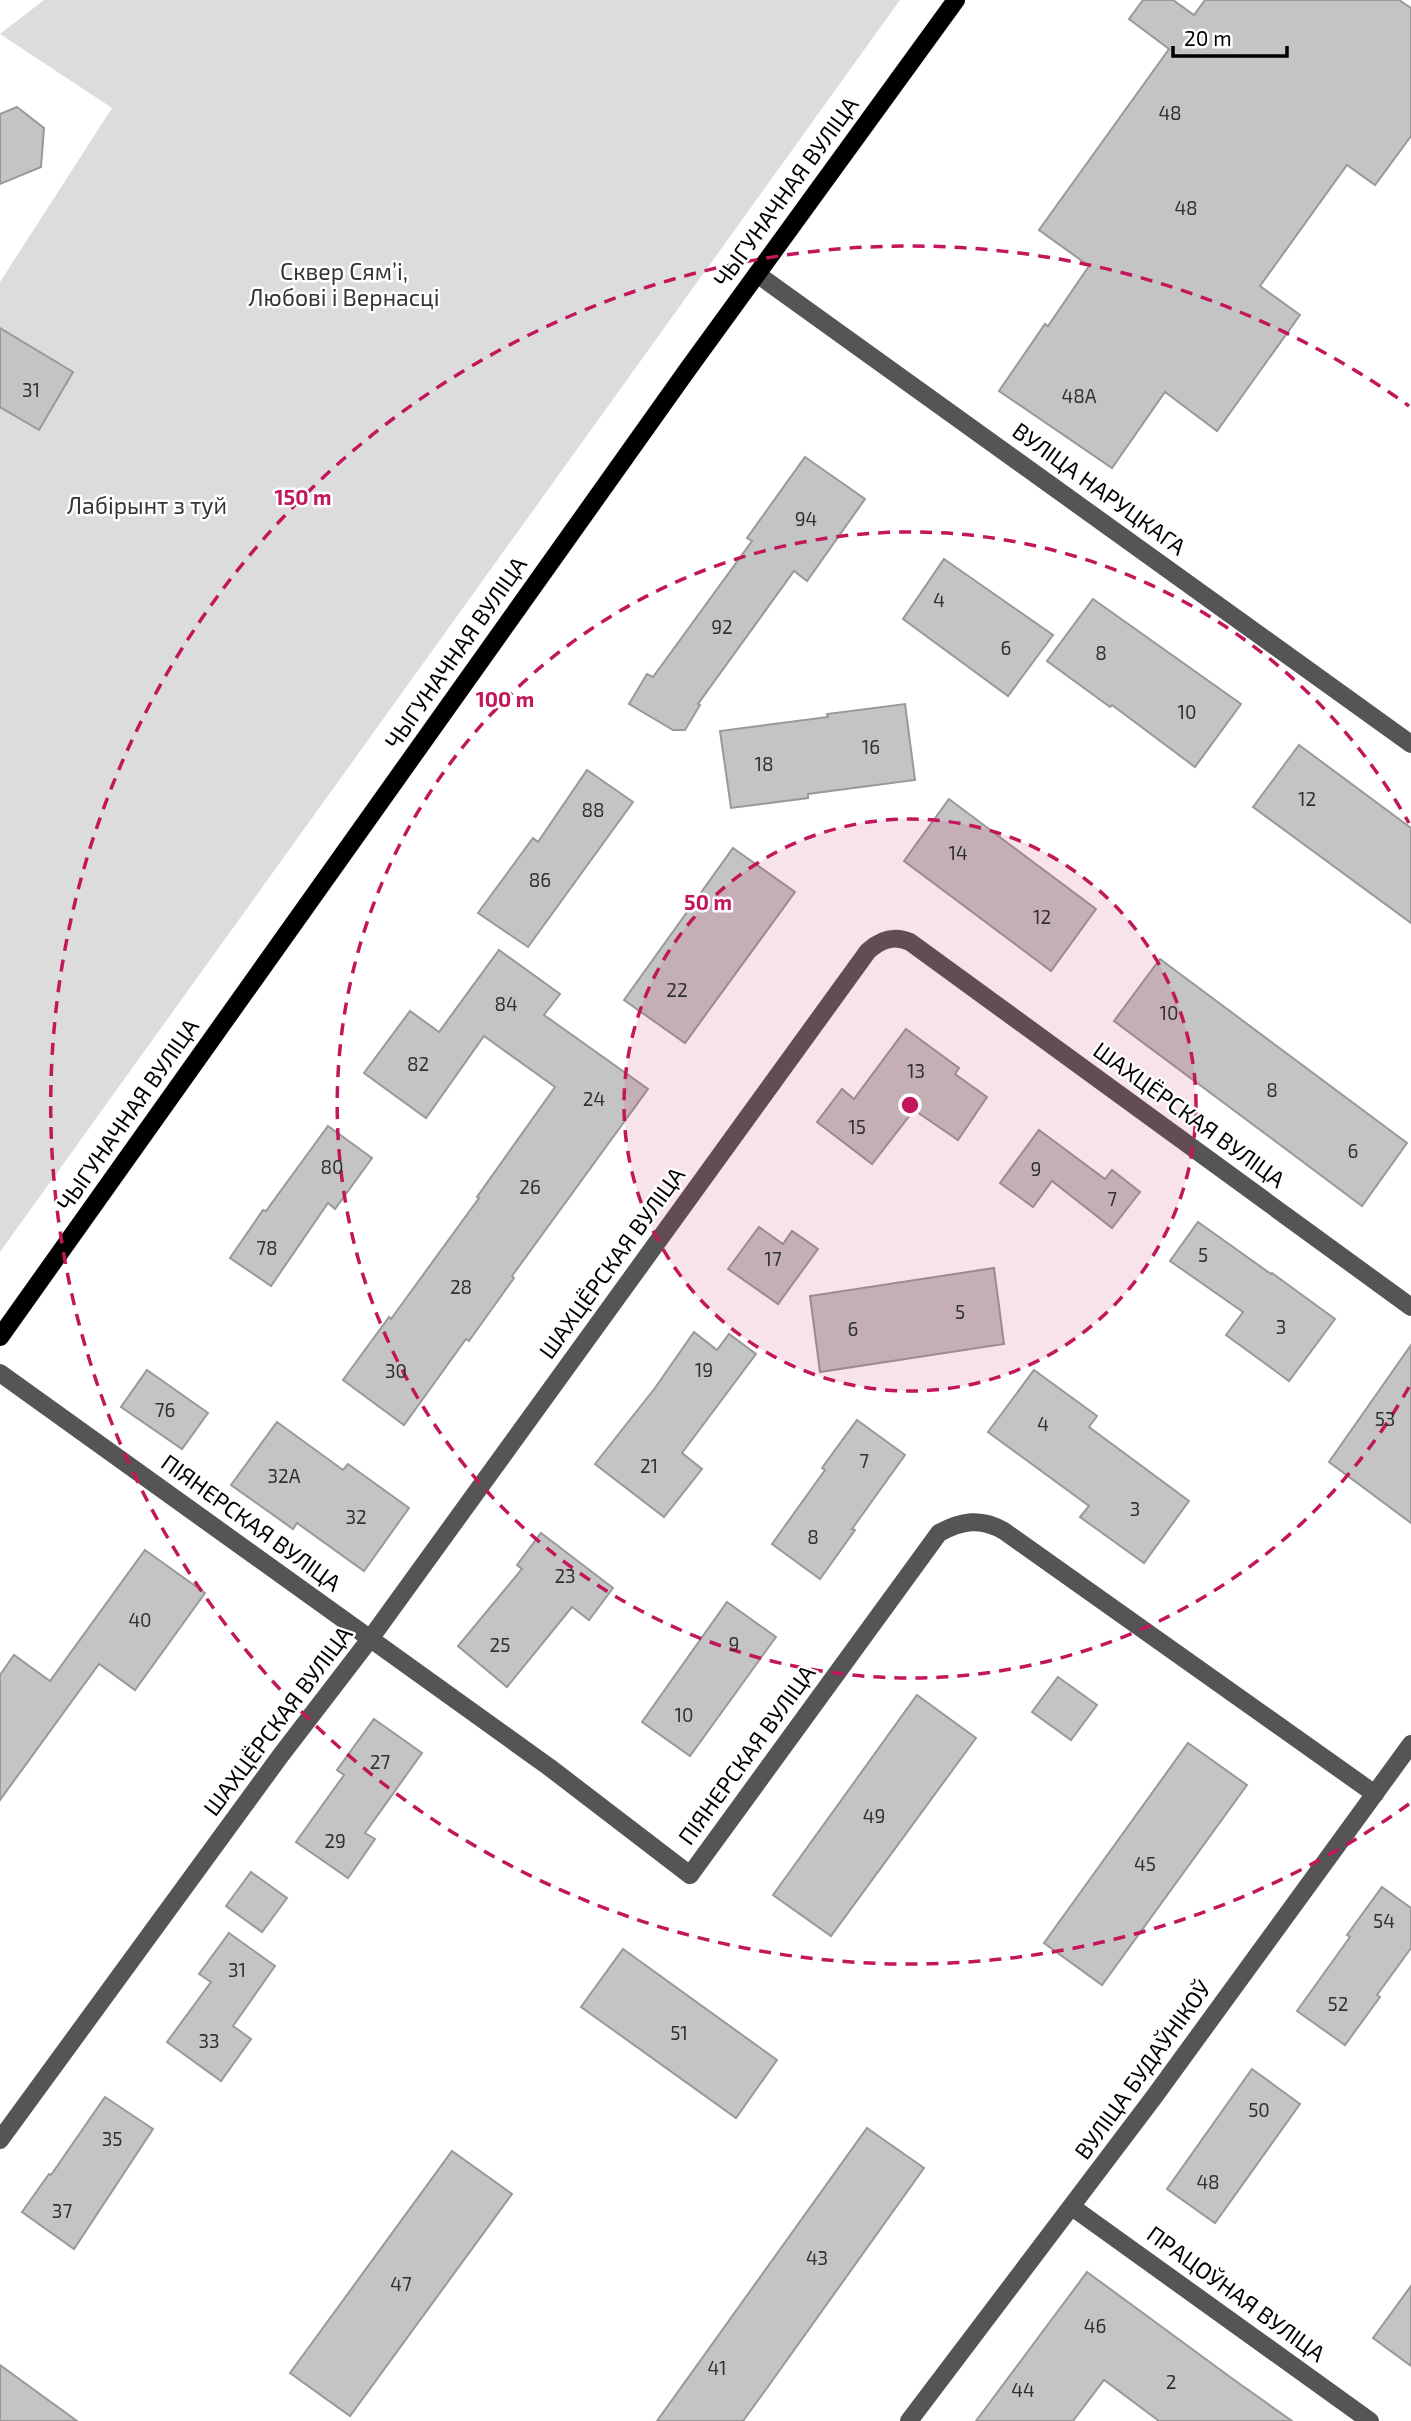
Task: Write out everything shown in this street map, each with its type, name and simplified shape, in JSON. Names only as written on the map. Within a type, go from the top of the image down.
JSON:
[{"type":"main road","name":"ЧЫГУНАЧНАЯ ВУЛІЦА","points":[[0,1337],[757,274],[956,0]]},
{"type":"street","name":"ВУЛІЦА НАРУЦКАГА","points":[[757,274],[1411,744]]},
{"type":"street","name":"ШАХЦЁРСКАЯ ВУЛІЦА","points":[[0,2140],[281,1755],[370,1639],[876,943],[887,938],[901,938],[910,942],[1411,1307]]},
{"type":"street","name":"ПІЯНЕРСКАЯ ВУЛІЦА","points":[[0,1373],[591,1799],[690,1875],[939,1533],[956,1524],[975,1521],[992,1523],[1375,1794]]},
{"type":"street","name":"ВУЛІЦА БУДАЎНІКОЎ","points":[[909,2421],[1072,2207],[1411,1744]]},
{"type":"street","name":"ПРАЦОЎНАЯ ВУЛІЦА","points":[[1072,2207],[1370,2421]]},
{"type":"green space","name":"Сквер Сямʼі, Любові і Вернасці","points":[[44,0],[900,0],[0,1252],[0,407],[39,430],[73,372],[0,328],[0,282],[112,108],[0,34]]},
{"type":"building","points":[[1143,0],[1173,0],[1194,15],[1205,0],[1399,0],[1411,8],[1411,136],[1375,185],[1347,165],[1260,286],[1300,315],[1217,431],[1165,392],[1112,468],[999,391],[1089,266],[1039,230],[1169,49],[1129,19]]},
{"type":"building","points":[[17,107],[44,128],[41,167],[0,184],[0,114]]},
{"type":"building","points":[[0,328],[73,372],[39,430],[0,407]]},
{"type":"building","points":[[805,457],[865,499],[807,581],[794,571],[698,704],[700,705],[685,730],[673,730],[629,704],[647,674],[653,677],[752,541],[747,538]]},
{"type":"building","points":[[944,559],[1053,635],[1008,696],[903,619]]},
{"type":"building","points":[[1093,599],[1241,704],[1195,767],[1047,661]]},
{"type":"building","points":[[905,704],[915,780],[808,794],[808,798],[731,808],[720,731]]},
{"type":"building","points":[[1299,745],[1411,828],[1411,923],[1253,807]]},
{"type":"building","points":[[587,770],[633,802],[528,947],[478,913],[533,838],[538,842]]},
{"type":"building","points":[[949,799],[1096,909],[1051,971],[904,861]]},
{"type":"building","points":[[733,848],[795,892],[685,1043],[624,1000]]},
{"type":"building","points":[[499,950],[560,994],[544,1015],[648,1089],[512,1276],[514,1278],[469,1341],[466,1339],[404,1425],[343,1380],[479,1198],[477,1197],[555,1087],[484,1036],[426,1118],[364,1073],[410,1011],[439,1032]]},
{"type":"building","points":[[1160,959],[1407,1143],[1362,1206],[1114,1021]]},
{"type":"building","points":[[906,1029],[959,1068],[955,1074],[987,1097],[958,1140],[914,1110],[872,1164],[817,1122],[842,1089],[854,1099]]},
{"type":"building","points":[[328,1126],[372,1158],[335,1209],[328,1203],[271,1286],[230,1258],[263,1210],[266,1211]]},
{"type":"building","points":[[1039,1130],[1105,1179],[1112,1170],[1140,1192],[1112,1228],[1052,1181],[1033,1207],[1000,1183]]},
{"type":"building","points":[[1198,1222],[1335,1319],[1289,1381],[1226,1335],[1243,1312],[1170,1261]]},
{"type":"building","points":[[759,1227],[783,1244],[792,1231],[818,1249],[778,1304],[728,1269]]},
{"type":"building","points":[[994,1268],[1004,1344],[820,1372],[810,1296]]},
{"type":"building","points":[[694,1332],[717,1350],[729,1334],[756,1354],[682,1453],[702,1469],[664,1517],[595,1464],[655,1388]]},
{"type":"building","points":[[1411,1345],[1411,1523],[1329,1462]]},
{"type":"building","points":[[147,1370],[208,1413],[182,1449],[121,1407]]},
{"type":"building","points":[[1034,1370],[1097,1416],[1089,1427],[1189,1501],[1144,1563],[1080,1517],[1089,1506],[988,1432]]},
{"type":"building","points":[[857,1420],[905,1455],[820,1579],[772,1544]]},
{"type":"building","points":[[277,1422],[343,1470],[348,1464],[409,1508],[364,1571],[297,1523],[293,1529],[231,1485]]},
{"type":"building","points":[[541,1533],[613,1588],[589,1620],[572,1607],[507,1687],[458,1646],[522,1569],[517,1565]]},
{"type":"building","points":[[145,1550],[205,1593],[135,1690],[99,1664],[0,1800],[0,1675],[14,1655],[50,1681]]},
{"type":"building","points":[[727,1602],[776,1637],[690,1756],[642,1722]]},
{"type":"building","points":[[1058,1677],[1097,1705],[1071,1740],[1032,1712]]},
{"type":"building","points":[[917,1695],[976,1738],[831,1936],[773,1895]]},
{"type":"building","points":[[374,1719],[422,1753],[365,1833],[375,1839],[348,1878],[296,1842],[344,1775],[337,1770]]},
{"type":"building","points":[[1188,1743],[1247,1785],[1102,1985],[1044,1943]]},
{"type":"building","points":[[251,1872],[287,1898],[262,1932],[226,1906]]},
{"type":"building","points":[[1382,1887],[1411,1908],[1411,1948],[1345,2045],[1297,2011]]},
{"type":"building","points":[[229,1933],[275,1966],[233,2026],[251,2039],[221,2081],[167,2042],[211,1982],[199,1974]]},
{"type":"building","points":[[623,1949],[777,2060],[736,2118],[581,2007]]},
{"type":"building","points":[[1252,2069],[1300,2104],[1215,2223],[1167,2189]]},
{"type":"building","points":[[105,2097],[153,2129],[74,2249],[22,2212]]},
{"type":"building","points":[[867,2128],[924,2168],[767,2388],[743,2421],[657,2421]]},
{"type":"building","points":[[452,2151],[512,2194],[350,2416],[290,2373]]},
{"type":"building","points":[[1087,2272],[1292,2421],[1159,2421],[1104,2380],[1073,2421],[976,2421]]},
{"type":"building","points":[[1411,2286],[1411,2366],[1373,2338]]},
{"type":"building","points":[[0,2365],[77,2421],[0,2421]]},
{"type":"park label","name":"Лабірынт з туй","points":[[147,506]]}]
